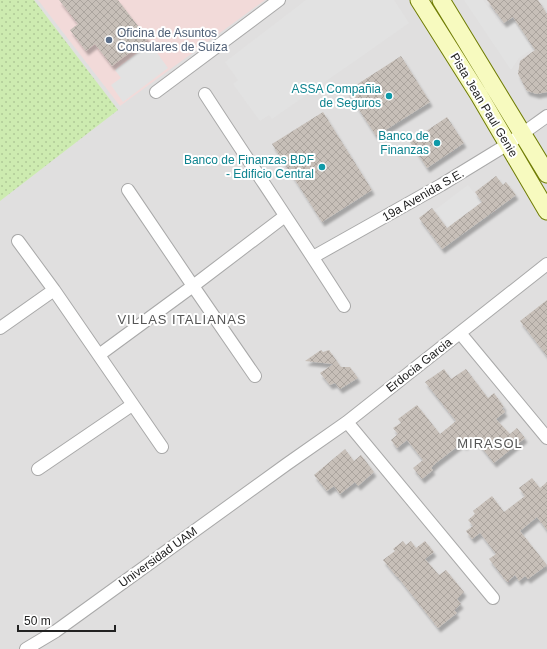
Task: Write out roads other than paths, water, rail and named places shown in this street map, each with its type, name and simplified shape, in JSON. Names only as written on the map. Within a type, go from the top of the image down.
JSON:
[{"type":"main road","points":[[419,0],[440,34],[461,54],[509,129],[515,134],[516,142],[525,150],[547,186]]},
{"type":"main road","name":"Pista Jean Paul Genie","points":[[441,2],[515,139],[547,211]]},
{"type":"main road","name":"Pista Jean Paul Genie","points":[[515,139],[547,174]]},
{"type":"street","points":[[156,92],[280,0]]},
{"type":"street","points":[[205,94],[285,216],[314,257],[344,306]]},
{"type":"street","name":"19a Avenida S.E.","points":[[314,257],[441,185],[515,139],[547,116]]},
{"type":"street","points":[[128,190],[255,376]]},
{"type":"street","points":[[99,355],[285,216]]},
{"type":"street","points":[[18,241],[54,290],[162,447]]},
{"type":"street","name":"Erdocia Garcia","points":[[287,464],[347,422],[547,264]]},
{"type":"street","points":[[0,328],[54,290]]},
{"type":"street","points":[[460,333],[547,438]]},
{"type":"street","points":[[38,469],[132,405]]},
{"type":"street","points":[[347,422],[493,598]]},
{"type":"street","name":"Universidad UAM","points":[[26,649],[56,631],[287,464]]},
{"type":"place","name":"Oficina de Asuntos Consulares de Suiza","points":[[109,40]]},
{"type":"place","name":"ASSA Compañia de Seguros","points":[[389,96]]},
{"type":"place","name":"Banco de Finanzas","points":[[437,143]]},
{"type":"place","name":"Banco de Finanzas BDF - Edificio Central","points":[[322,167]]},
{"type":"district","name":"VILLAS ITALIANAS","points":[[182,319]]},
{"type":"district","name":"MIRASOL","points":[[490,443]]}]
